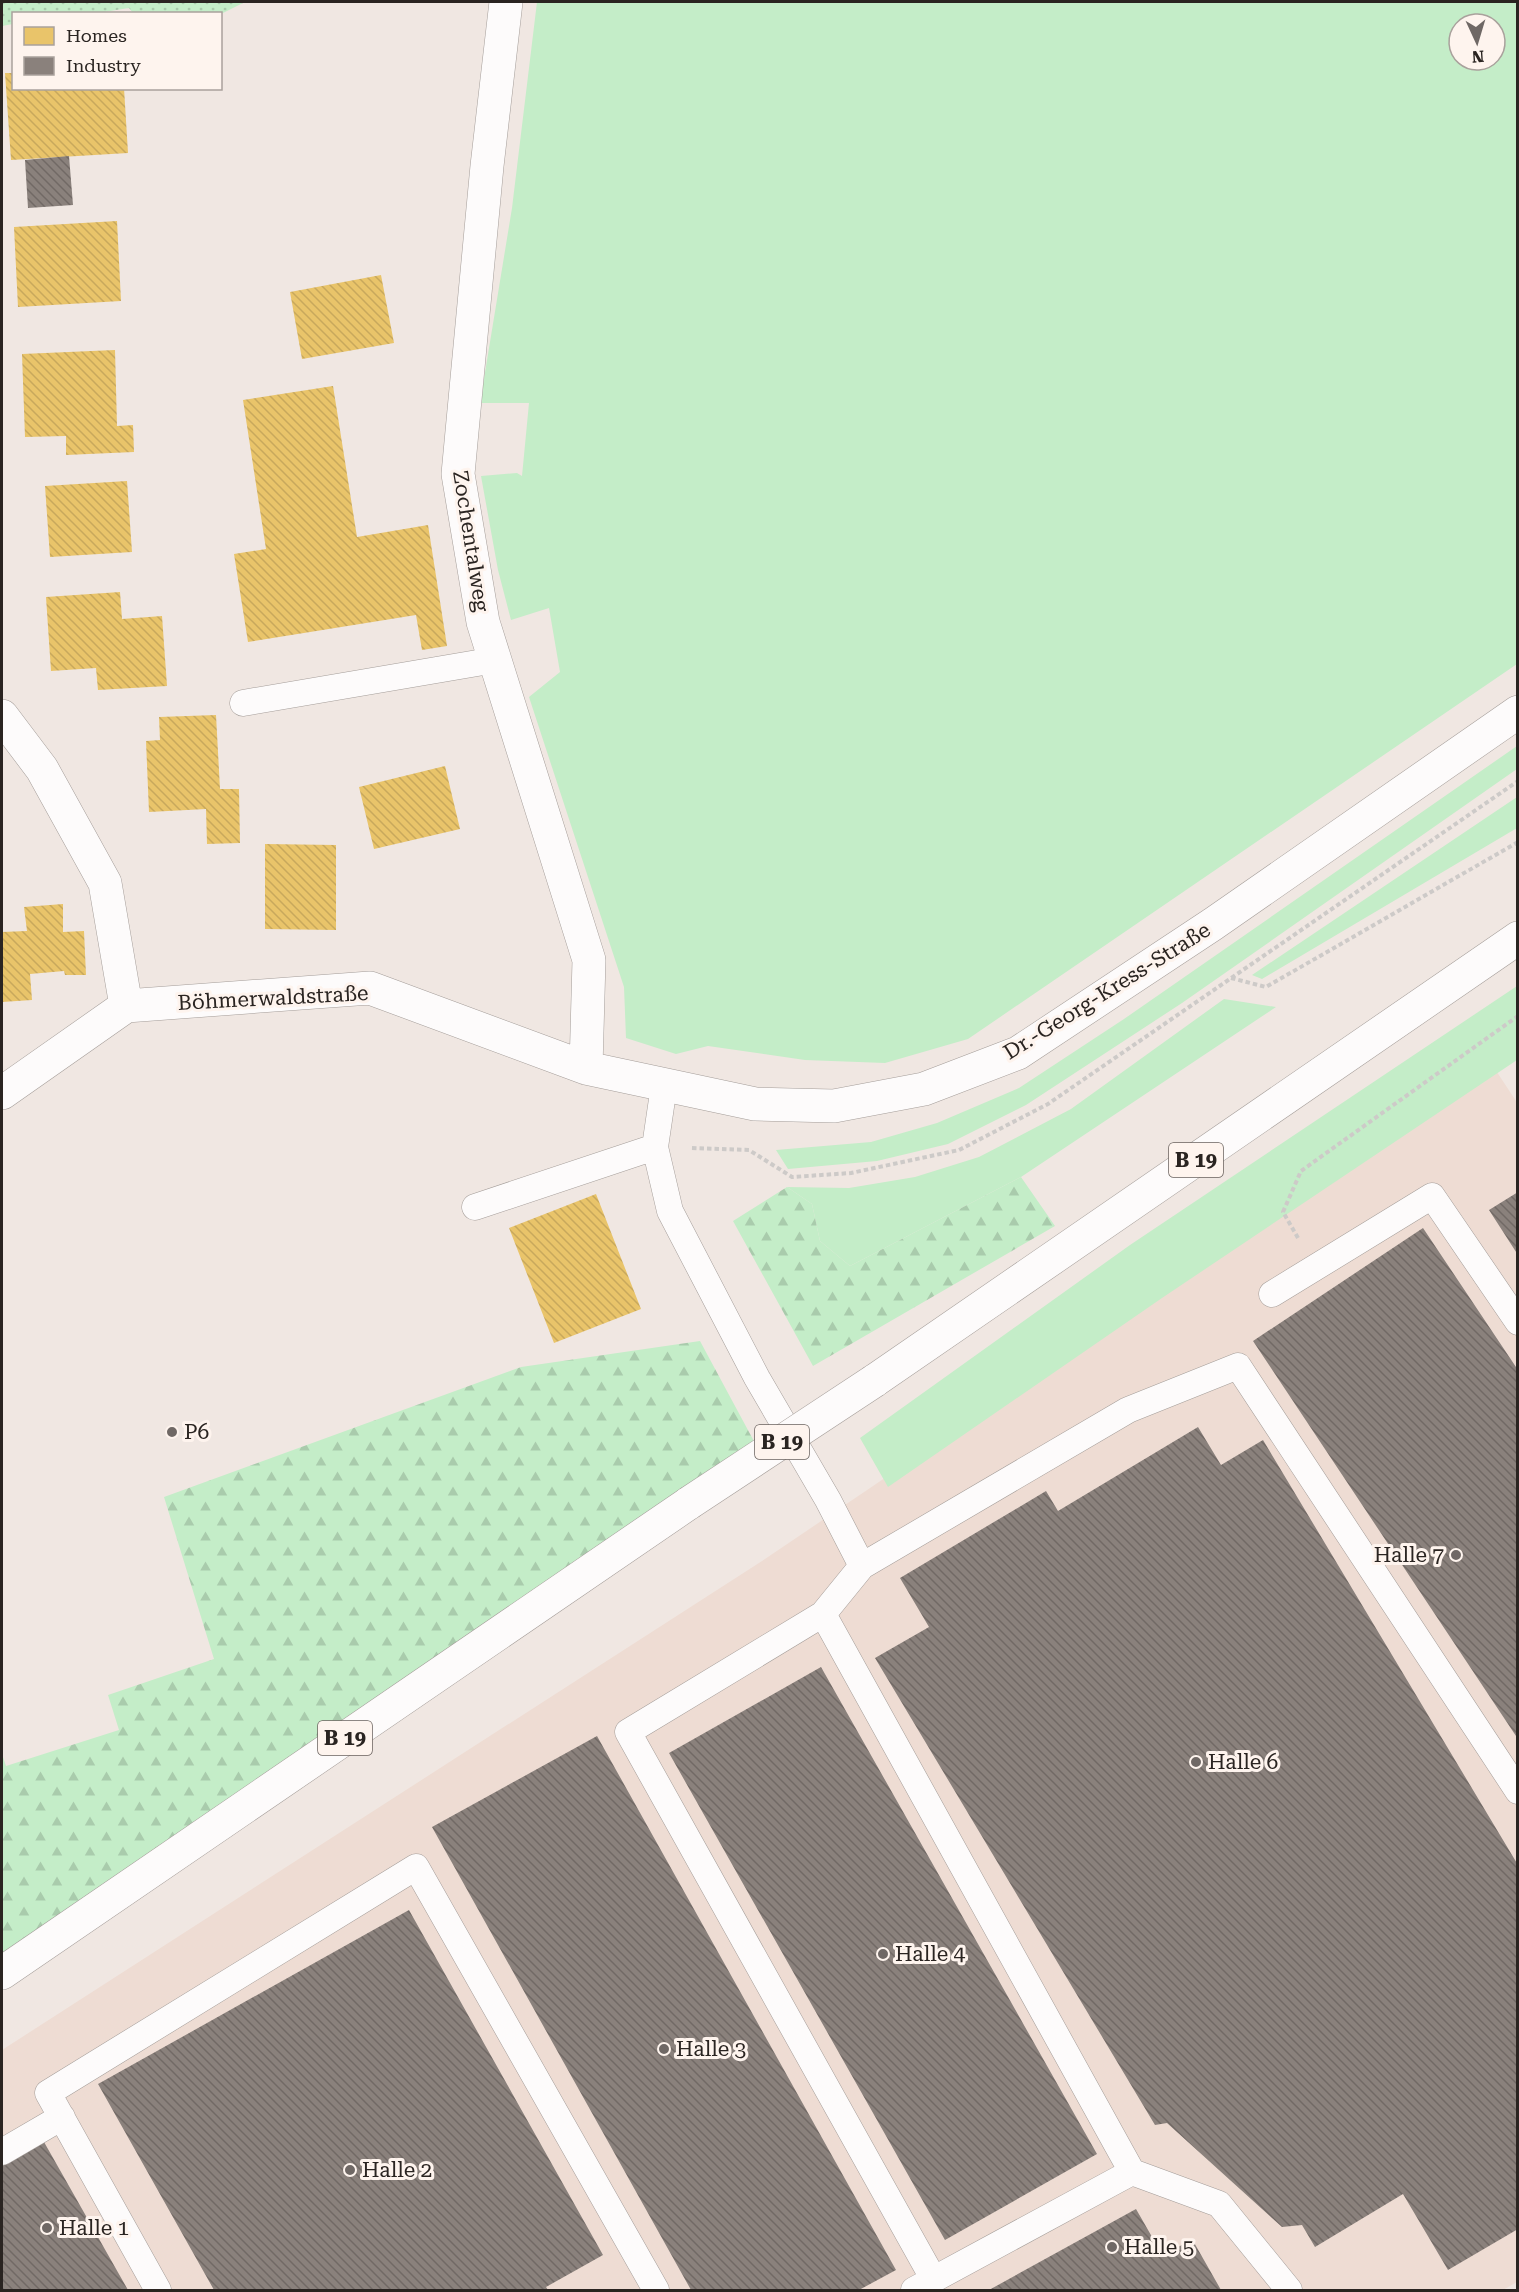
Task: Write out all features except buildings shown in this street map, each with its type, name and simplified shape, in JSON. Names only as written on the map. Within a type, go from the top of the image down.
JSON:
[{"type":"main road","name":"Zochentalweg","points":[[506,2],[487,166],[458,474],[483,622],[589,960],[586,1068]]},
{"type":"main road","name":"Dr.-Georg-Kress-Straße","points":[[663,1086],[755,1104],[834,1106],[924,1089],[1018,1053],[1213,924],[1518,712]]},
{"type":"main road","points":[[2,716],[42,769],[105,883],[126,1006],[2,1093]]},
{"type":"main road","name":"B 19","points":[[2,1974],[689,1503],[874,1381],[1518,938]]},
{"type":"main road","name":"Böhmerwaldstraße","points":[[126,1006],[370,988],[586,1068],[663,1086]]},
{"type":"lane","points":[[243,704],[495,660]]},
{"type":"lane","points":[[663,1086],[655,1147],[670,1212],[757,1378],[828,1500],[862,1566]]},
{"type":"lane","points":[[475,1207],[655,1147]]},
{"type":"lane","points":[[1272,1294],[1432,1196],[1518,1322]]},
{"type":"lane","points":[[1132,2172],[924,2285],[628,1732],[822,1614],[862,1566],[1128,1410],[1238,1366],[1518,1791]]},
{"type":"lane","points":[[822,1614],[1132,2172],[1219,2204],[1289,2290]]},
{"type":"lane","points":[[158,2290],[48,2093],[416,1867],[656,2290]]},
{"type":"lane","points":[[2,2152],[62,2117]]},
{"type":"path","points":[[1230,978],[1266,987],[1518,842]]},
{"type":"path","points":[[1315,1267],[1283,1212],[1301,1171],[1518,1016]]},
{"type":"shaded area","points":[[1485,1054],[1518,1104],[1517,2282],[1503,2290],[2,2290],[2,2050],[765,1559],[910,1461]]},
{"type":"green space","points":[[2,2],[245,2],[222,14],[132,12],[129,8],[104,12],[12,12],[12,24],[2,26]]},
{"type":"green space","points":[[537,2],[1517,2],[1517,664],[968,1039],[885,1063],[805,1060],[708,1046],[676,1054],[626,1038],[624,987],[529,697],[560,672],[549,608],[511,620],[498,570],[481,476],[517,473],[522,476],[529,403],[480,403],[512,208]]},
{"type":"green space","points":[[1517,746],[1517,769],[1182,1003],[1026,1105],[948,1144],[877,1161],[788,1169],[776,1150],[871,1142],[937,1123],[1019,1088],[1124,1019]]},
{"type":"green space","points":[[1517,797],[1517,828],[1262,979],[1252,975]]},
{"type":"green space","points":[[1517,986],[1517,1060],[1162,1298],[888,1487],[860,1438],[1130,1245]]},
{"type":"green space","points":[[1224,999],[1276,1007],[1021,1177],[850,1266],[820,1241],[812,1204],[787,1187],[849,1188],[915,1177],[979,1157],[1071,1109]]},
{"type":"green space","points":[[1021,1177],[1055,1226],[813,1366],[733,1221],[787,1187],[812,1204],[820,1241],[850,1266]]},
{"type":"green space","points":[[700,1341],[756,1445],[2,1963],[2,1754],[6,1766],[119,1730],[108,1695],[214,1659],[164,1497],[521,1367]]},
{"type":"place","name":"P6","points":[[172,1432]]},
{"type":"place","name":"Halle 7","points":[[1456,1555]]},
{"type":"place","name":"Halle 6","points":[[1196,1762]]},
{"type":"place","name":"Halle 4","points":[[883,1954]]},
{"type":"place","name":"Halle 3","points":[[664,2049]]},
{"type":"place","name":"Halle 2","points":[[350,2170]]},
{"type":"place","name":"Halle 1","points":[[47,2228]]},
{"type":"place","name":"Halle 5","points":[[1112,2247]]}]
